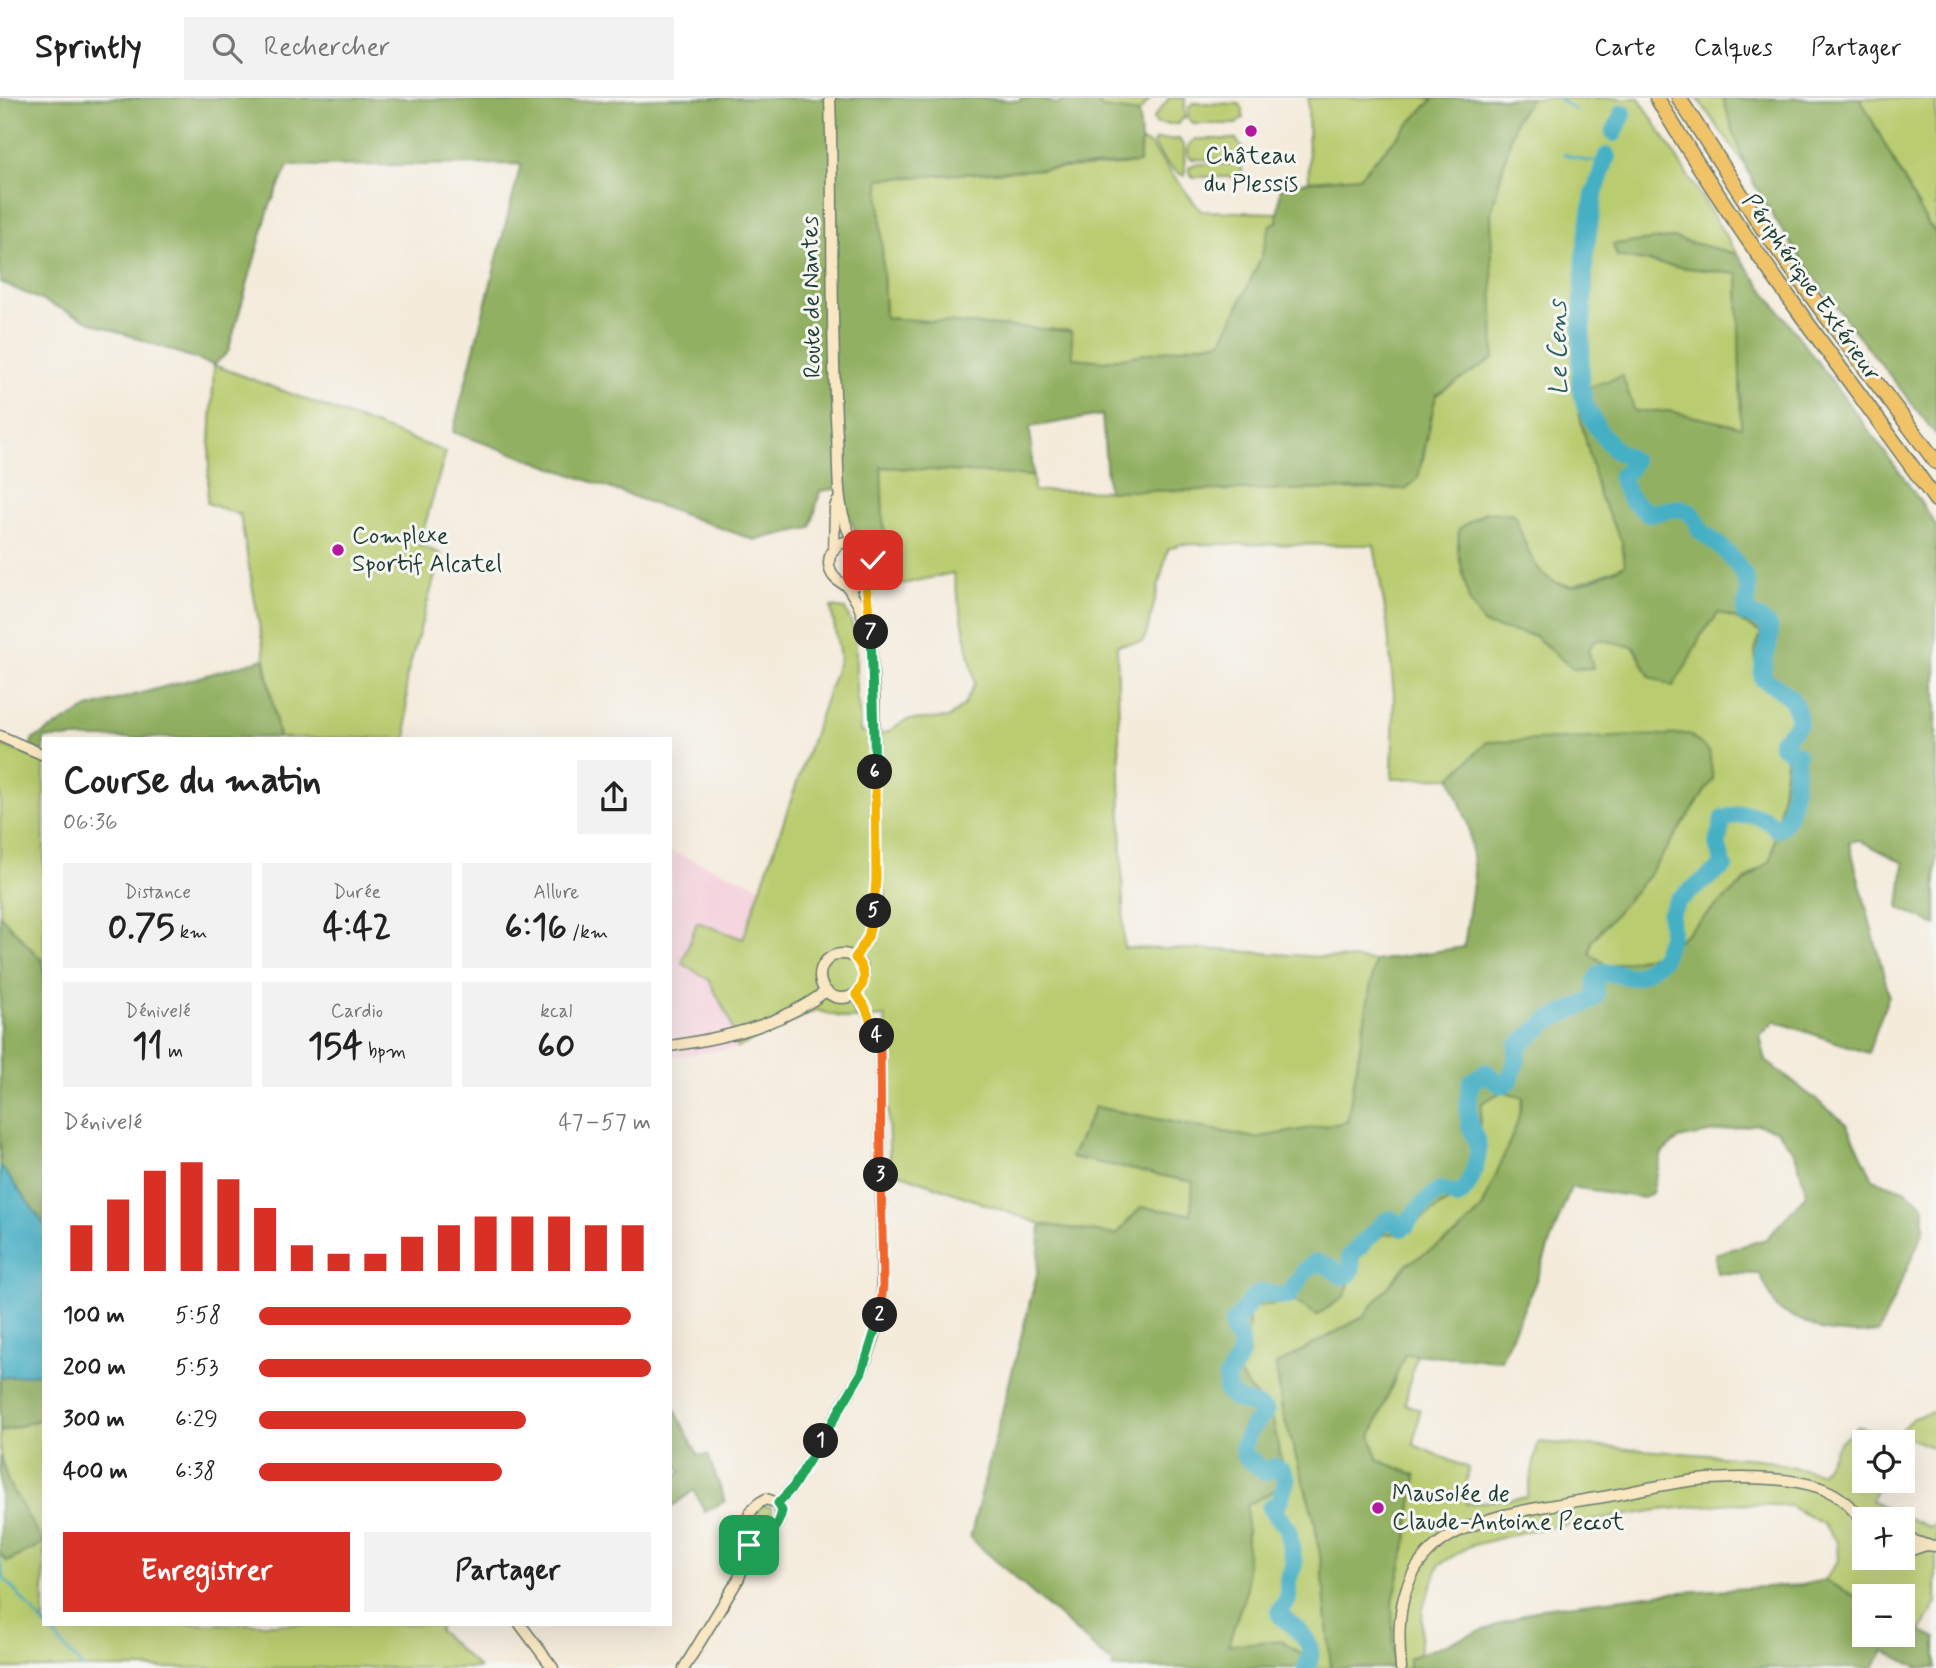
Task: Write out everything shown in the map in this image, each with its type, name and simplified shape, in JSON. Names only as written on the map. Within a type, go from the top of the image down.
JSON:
[{"type":"highway","name":"Périphérique Extérieur","points":[[1657,98],[1761,260],[1936,500]]},
{"type":"highway","points":[[1679,98],[1718,161],[1794,271],[1936,462]]},
{"type":"main road","name":"Route de Nantes","points":[[830,98],[834,388],[839,496],[842,517],[853,541]]},
{"type":"main road","name":"Route de Nantes","points":[[834,549],[835,507],[839,496]]},
{"type":"main road","points":[[855,958],[868,937],[876,902],[872,638],[867,600],[867,578],[872,568],[870,553],[866,547],[853,541],[839,544],[829,562],[830,570],[838,581],[859,584],[867,578]]},
{"type":"main road","points":[[846,584],[859,604],[872,638]]},
{"type":"main road","points":[[0,736],[42,754]]},
{"type":"main road","points":[[836,955],[855,958],[860,963],[864,976],[864,983],[856,994],[844,999],[826,991],[820,980],[825,962],[836,955]]},
{"type":"main road","points":[[672,1046],[723,1036],[773,1021],[826,991]]},
{"type":"main road","points":[[778,1503],[793,1487],[862,1372],[882,1308],[880,1043],[856,994]]},
{"type":"main road","points":[[1401,1668],[1399,1621],[1408,1583],[1431,1550],[1446,1537],[1472,1524],[1502,1516],[1705,1479],[1738,1478],[1808,1485],[1830,1492],[1852,1508]]},
{"type":"main road","points":[[766,1499],[778,1503],[782,1511],[774,1529],[762,1537],[754,1534],[748,1525],[751,1512],[766,1499]]},
{"type":"main road","points":[[684,1668],[739,1578],[754,1534]]},
{"type":"main road","points":[[522,1626],[553,1668]]},
{"type":"shaded area","points":[[672,852],[760,886],[743,939],[709,980],[729,1018],[737,1048],[672,1057]]},
{"type":"green space","points":[[0,98],[404,98],[537,103],[661,98],[980,98],[1020,101],[1021,98],[1040,98],[1057,104],[1069,98],[1095,98],[1102,108],[1139,113],[1139,163],[879,179],[885,318],[1071,331],[1073,358],[1104,361],[1222,341],[1261,258],[1270,225],[1277,222],[1281,184],[1359,177],[1434,98],[1531,98],[1515,121],[1491,213],[1494,358],[1436,395],[1418,478],[1406,489],[1108,491],[1102,415],[1030,427],[1033,476],[881,467],[886,543],[856,533],[847,512],[843,488],[820,491],[811,528],[754,540],[453,432],[521,164],[288,166],[269,208],[228,352],[214,365],[96,324],[0,282]]},
{"type":"green space","points":[[1095,98],[1151,98],[1139,113],[1102,108]]},
{"type":"green space","points":[[1169,98],[1185,98],[1185,118],[1178,124],[1157,124],[1153,119]]},
{"type":"green space","points":[[1308,98],[1434,98],[1359,177],[1309,181]]},
{"type":"green space","points":[[1531,98],[1639,98],[1737,254],[1673,238],[1613,244],[1617,256],[1738,274],[1741,428],[1669,411],[1634,411],[1599,495],[1622,542],[1626,565],[1572,586],[1547,580],[1529,555],[1514,514],[1485,512],[1459,529],[1458,551],[1484,625],[1535,636],[1573,669],[1597,639],[1634,647],[1650,677],[1686,666],[1700,637],[1719,612],[1761,633],[1755,652],[1787,687],[1792,712],[1771,860],[1660,954],[1609,966],[1590,954],[1592,941],[1649,875],[1713,779],[1487,742],[1451,778],[1392,779],[1394,696],[1387,621],[1374,545],[1181,544],[1168,549],[1142,642],[1117,645],[1124,948],[1222,950],[1375,961],[1347,1122],[1255,1138],[1096,1107],[1072,1157],[1193,1182],[1191,1215],[1141,1207],[1116,1235],[1041,1224],[890,1170],[885,1017],[848,1019],[816,1010],[737,1048],[729,1018],[709,980],[682,963],[697,922],[743,939],[840,658],[831,607],[845,609],[856,641],[856,694],[860,732],[886,733],[906,720],[948,718],[964,705],[975,683],[953,573],[884,588],[889,570],[883,520],[881,467],[1033,476],[1034,491],[1406,489],[1423,460],[1436,395],[1493,358],[1491,213],[1515,120]]},
{"type":"green space","points":[[1697,98],[1724,98],[1745,165]]},
{"type":"green space","points":[[1860,98],[1936,98],[1936,233],[1927,222]]},
{"type":"green space","points":[[1860,98],[1926,222],[1936,233],[1936,435],[1823,290],[1781,229],[1749,175],[1723,99]]},
{"type":"green space","points":[[1193,103],[1239,104],[1243,109],[1243,118],[1237,124],[1194,124],[1188,118],[1189,107]]},
{"type":"green space","points":[[1179,139],[1184,146],[1185,176],[1171,167],[1153,144],[1155,140]]},
{"type":"green space","points":[[1195,139],[1236,139],[1243,147],[1243,156],[1235,160],[1192,159],[1188,156],[1188,146]]},
{"type":"green space","points":[[1141,141],[1149,144],[1201,211],[1279,213],[1277,223],[1270,225],[1261,258],[1222,341],[1104,361],[1073,358],[1070,331],[885,318],[879,178],[1124,165],[1139,162]]},
{"type":"green space","points":[[1195,164],[1238,164],[1242,172],[1237,177],[1193,177],[1189,167]]},
{"type":"green space","points":[[1673,238],[1737,254],[1936,525],[1936,925],[1899,908],[1904,863],[1859,840],[1849,842],[1889,995],[1868,1053],[1775,1021],[1760,1036],[1766,1061],[1847,1124],[1873,1179],[1906,1191],[1924,1206],[1924,1230],[1879,1332],[1856,1334],[1823,1331],[1777,1309],[1760,1274],[1717,1273],[1715,1254],[1766,1239],[1807,1194],[1795,1154],[1777,1130],[1756,1124],[1678,1139],[1662,1153],[1652,1193],[1644,1198],[1571,1187],[1535,1283],[1501,1360],[1405,1354],[1371,1436],[1378,1460],[1416,1475],[1407,1540],[1392,1606],[1394,1668],[1331,1668],[1322,1567],[1314,1518],[1282,1409],[1276,1365],[1363,1317],[1407,1264],[1456,1235],[1482,1209],[1517,1124],[1523,1098],[1503,1091],[1482,1103],[1475,1162],[1448,1201],[1400,1234],[1385,1234],[1362,1250],[1344,1297],[1317,1315],[1296,1302],[1250,1307],[1247,1341],[1237,1371],[1249,1389],[1271,1411],[1280,1456],[1290,1482],[1247,1505],[1247,1588],[1228,1645],[1282,1640],[1313,1664],[1314,1668],[1112,1668],[1114,1665],[970,1538],[1037,1274],[1041,1224],[1116,1235],[1141,1207],[1191,1214],[1193,1182],[1071,1157],[1095,1107],[1255,1138],[1347,1122],[1375,961],[1464,947],[1474,876],[1469,827],[1451,778],[1487,742],[1689,734],[1709,751],[1713,779],[1649,875],[1592,941],[1590,954],[1609,966],[1660,954],[1771,860],[1792,712],[1786,687],[1758,684],[1755,652],[1761,633],[1719,613],[1700,637],[1673,686],[1650,677],[1634,647],[1597,639],[1588,649],[1593,668],[1573,669],[1535,636],[1484,625],[1469,600],[1458,551],[1459,529],[1485,512],[1514,514],[1532,559],[1547,577],[1557,583],[1575,585],[1625,565],[1622,542],[1599,495],[1574,392],[1622,376],[1635,411],[1669,411],[1741,427],[1738,274],[1617,256],[1613,244]]},
{"type":"green space","name":"Complexe Sportif Alcatel","points":[[214,365],[446,452],[419,545],[441,554],[406,679],[407,737],[279,737],[240,515],[207,503]]},
{"type":"green space","points":[[264,659],[279,737],[42,737],[42,760],[29,756],[32,740],[88,708]]},
{"type":"green space","points":[[0,746],[42,760],[42,961],[0,915]]},
{"type":"green space","points":[[0,915],[42,961],[42,1221],[0,1165]]},
{"type":"green space","points":[[1503,1091],[1523,1097],[1517,1124],[1482,1209],[1456,1235],[1407,1264],[1363,1317],[1276,1365],[1282,1410],[1314,1518],[1322,1567],[1331,1668],[1314,1668],[1313,1664],[1125,1668],[1247,1588],[1247,1505],[1290,1482],[1280,1456],[1271,1411],[1249,1389],[1237,1371],[1247,1341],[1250,1306],[1343,1297],[1362,1250],[1385,1234],[1400,1234],[1448,1201],[1475,1162],[1482,1103]]},
{"type":"green space","points":[[1405,1354],[1416,1355],[1405,1404],[1420,1410],[1414,1445],[1468,1468],[1466,1504],[1527,1497],[1538,1442],[1760,1459],[1821,1473],[1840,1442],[1852,1431],[1852,1493],[1875,1493],[1871,1501],[1884,1507],[1852,1507],[1852,1570],[1915,1570],[1915,1521],[1928,1527],[1936,1524],[1936,1603],[1921,1632],[1915,1629],[1915,1584],[1852,1584],[1852,1595],[1824,1580],[1838,1561],[1837,1542],[1823,1524],[1790,1506],[1733,1503],[1659,1510],[1527,1531],[1470,1546],[1439,1565],[1423,1608],[1419,1654],[1409,1658],[1409,1668],[1394,1668],[1392,1606],[1407,1540],[1416,1476],[1378,1460],[1371,1436]]},
{"type":"green space","points":[[42,1373],[42,1419],[0,1432],[0,1378]]},
{"type":"green space","points":[[672,1404],[698,1455],[708,1455],[725,1501],[705,1512],[694,1490],[672,1506],[672,1479],[681,1472],[672,1457]]},
{"type":"green space","points":[[1936,1411],[1936,1449],[1915,1440],[1915,1430],[1900,1430],[1913,1418]]},
{"type":"green space","points":[[42,1419],[42,1541],[8,1482],[0,1455],[0,1432]]},
{"type":"green space","points":[[1857,1426],[1874,1430],[1853,1430]]},
{"type":"green space","points":[[0,1455],[8,1482],[42,1544],[7,1562],[0,1553]]},
{"type":"green space","points":[[763,1506],[771,1507],[773,1516],[763,1529],[755,1528],[753,1520]]},
{"type":"green space","points":[[42,1544],[42,1626],[440,1626],[439,1631],[479,1668],[0,1668],[0,1553],[7,1562]]},
{"type":"green space","points":[[771,1544],[777,1545],[777,1550],[763,1557],[764,1561],[757,1565],[753,1560],[757,1550]]},
{"type":"green space","points":[[1824,1580],[1852,1595],[1852,1647],[1915,1647],[1915,1628],[1936,1638],[1936,1668],[1918,1668],[1884,1650],[1874,1668],[1409,1668],[1409,1658],[1542,1608],[1664,1593],[1801,1585]]},
{"type":"water","points":[[0,1165],[42,1221],[42,1373],[0,1378]]},
{"type":"waterway","points":[[1557,98],[1575,110]]},
{"type":"waterway","name":"Le Cens","points":[[1614,133],[1623,113]]},
{"type":"waterway","points":[[1564,154],[1587,161],[1606,160]]},
{"type":"waterway","name":"Le Cens","points":[[1306,1668],[1310,1659],[1308,1644],[1300,1632],[1281,1616],[1280,1610],[1288,1600],[1288,1580],[1294,1564],[1288,1528],[1270,1508],[1279,1502],[1287,1479],[1282,1471],[1275,1467],[1265,1472],[1245,1456],[1243,1447],[1252,1426],[1266,1412],[1237,1399],[1227,1391],[1227,1378],[1241,1355],[1239,1335],[1234,1334],[1233,1324],[1253,1298],[1262,1292],[1289,1295],[1304,1272],[1316,1262],[1328,1266],[1342,1276],[1349,1274],[1352,1268],[1350,1256],[1384,1222],[1391,1219],[1402,1228],[1441,1190],[1457,1197],[1472,1175],[1478,1153],[1468,1116],[1471,1082],[1486,1072],[1502,1085],[1510,1080],[1517,1058],[1517,1047],[1548,1021],[1591,1001],[1596,995],[1597,979],[1603,972],[1635,977],[1662,959],[1671,933],[1670,914],[1678,900],[1724,866],[1717,845],[1723,819],[1738,815],[1758,816],[1777,829],[1788,816],[1791,806],[1797,755],[1783,747],[1781,742],[1799,723],[1798,714],[1793,701],[1763,679],[1769,632],[1766,624],[1745,614],[1748,592],[1743,574],[1723,549],[1700,531],[1693,515],[1687,511],[1675,509],[1650,514],[1634,502],[1625,489],[1621,476],[1633,461],[1614,449],[1598,429],[1585,405],[1580,383],[1585,252],[1594,194],[1607,156]]},
{"type":"waterway","points":[[0,1560],[3,1577],[42,1622]]},
{"type":"waterway","points":[[46,1626],[83,1668]]},
{"type":"place","name":"Château du Plessis","points":[[1251,131]]},
{"type":"place","name":"Complexe Sportif Alcatel","points":[[338,550]]},
{"type":"place","name":"Mausolée de Claude-Antoine Peccot","points":[[1378,1508]]},
{"type":"route","points":[[749,1545],[754,1534],[762,1537],[769,1534],[780,1520],[782,1511],[778,1503],[793,1487],[862,1372],[882,1308],[880,1043],[865,1007],[856,994],[864,983],[864,976],[863,969],[855,958],[868,937],[876,902],[874,696],[872,638],[866,584],[873,560]]}]
